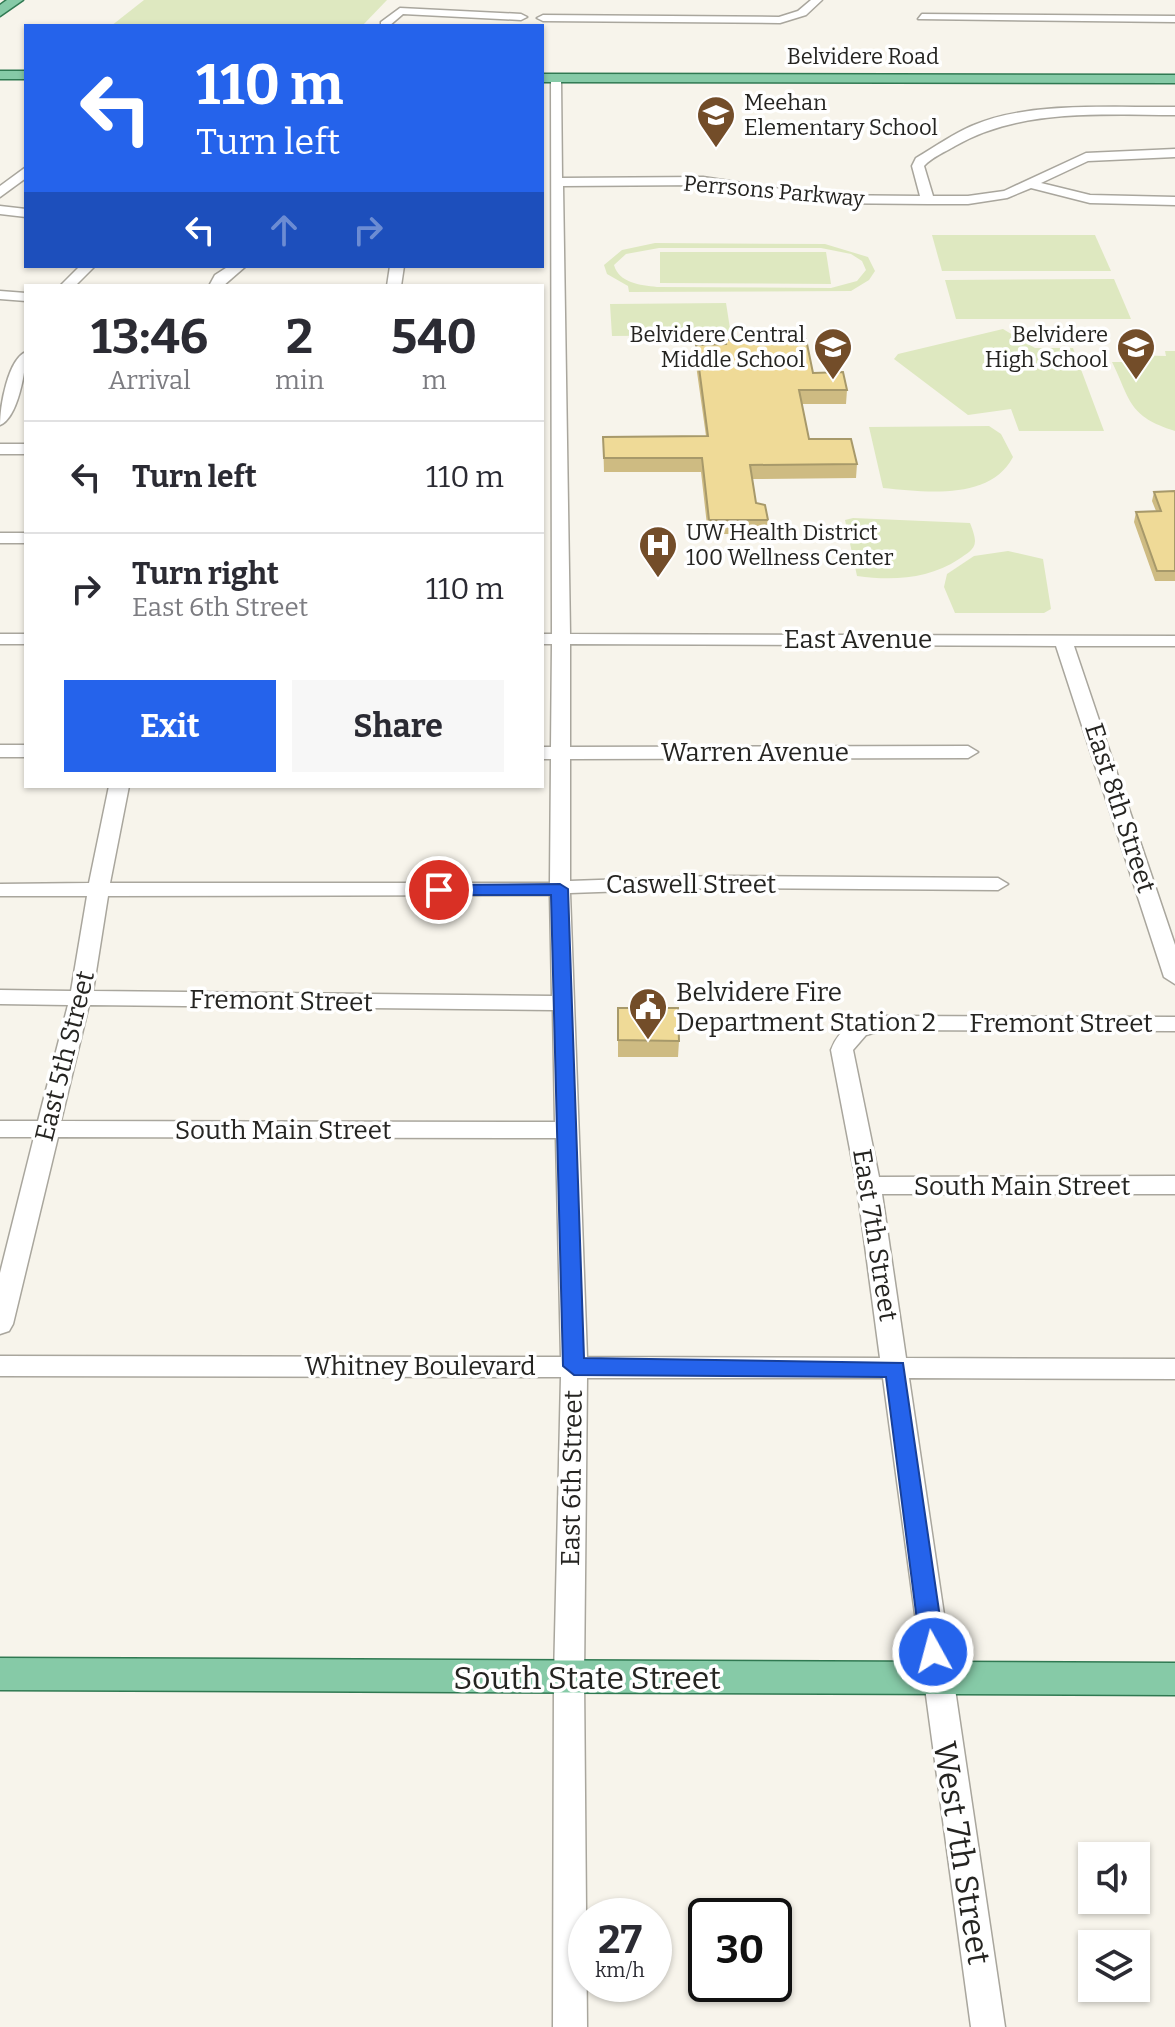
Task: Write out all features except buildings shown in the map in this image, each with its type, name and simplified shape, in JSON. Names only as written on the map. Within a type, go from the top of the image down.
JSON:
[{"type":"main road","points":[[0,12],[10,1]]},
{"type":"main road","points":[[0,74],[22,75]]},
{"type":"main road","name":"Belvidere Road","points":[[548,79],[1175,79]]},
{"type":"main road","name":"South State Street","points":[[0,1674],[1175,1679]]},
{"type":"street","points":[[427,14],[439,0]]},
{"type":"street","points":[[544,3],[542,22],[780,20],[798,15],[817,0]]},
{"type":"street","points":[[385,24],[400,11],[521,17]]},
{"type":"street","points":[[922,17],[1168,16],[1175,33]]},
{"type":"street","name":"East 6th Street","points":[[548,79],[556,182],[549,259],[550,753],[560,889],[574,1366],[569,1678],[570,2027]]},
{"type":"street","points":[[928,200],[918,166],[920,161],[979,127],[1043,114],[1175,111]]},
{"type":"street","name":"Perrsons Parkway","points":[[556,182],[703,181],[820,199],[994,197],[1031,184],[1086,157],[1175,153]]},
{"type":"street","points":[[0,193],[24,173]]},
{"type":"street","points":[[1031,184],[1078,198],[1175,201]]},
{"type":"street","points":[[0,210],[24,213]]},
{"type":"street","points":[[69,284],[86,268]]},
{"type":"street","points":[[217,284],[224,275],[236,268]]},
{"type":"street","points":[[0,295],[24,297]]},
{"type":"street","points":[[0,368],[23,362]]},
{"type":"street","points":[[0,420],[23,362]]},
{"type":"street","points":[[0,449],[24,449]]},
{"type":"street","points":[[0,538],[24,538]]},
{"type":"street","points":[[0,639],[24,639]]},
{"type":"street","name":"East Avenue","points":[[552,639],[1175,641]]},
{"type":"street","name":"East 8th Street","points":[[1063,641],[1175,977]]},
{"type":"street","points":[[0,751],[24,751]]},
{"type":"street","name":"Warren Avenue","points":[[550,753],[968,752]]},
{"type":"street","name":"East 5th Street","points":[[0,1324],[81,997],[119,788]]},
{"type":"street","name":"Caswell Street","points":[[0,890],[560,889],[588,884],[713,882],[998,884]]},
{"type":"street","name":"Fremont Street","points":[[0,997],[563,1003]]},
{"type":"street","name":"Fremont Street","points":[[852,1033],[867,1025],[884,1023],[1175,1024]]},
{"type":"street","name":"East 7th Street","points":[[852,1033],[842,1050],[869,1186],[936,1679]]},
{"type":"street","name":"South Main Street","points":[[0,1129],[567,1130]]},
{"type":"street","name":"South Main Street","points":[[869,1186],[1175,1185]]},
{"type":"street","name":"Whitney Boulevard","points":[[0,1366],[1175,1369]]},
{"type":"street","name":"West 7th Street","points":[[936,1679],[988,2027]]},
{"type":"green space","points":[[144,0],[387,0],[364,24],[114,24]]},
{"type":"green space","points":[[932,235],[1095,235],[1111,271],[942,271]]},
{"type":"green space","points":[[655,243],[825,244],[868,257],[875,271],[869,280],[851,291],[629,292],[628,286],[607,274],[604,265],[622,250]],"holes":[[[659,248],[821,248],[851,254],[862,261],[866,270],[857,281],[831,288],[657,287],[625,279],[614,265],[626,254]]]},
{"type":"green space","points":[[660,252],[826,252],[831,284],[660,283]]},
{"type":"green space","points":[[1114,279],[1131,319],[956,319],[945,280]]},
{"type":"green space","points":[[726,303],[731,335],[612,336],[610,304]]},
{"type":"green space","points":[[1003,329],[1035,348],[1073,348],[1104,431],[1019,431],[1011,409],[968,415],[894,359],[898,354]]},
{"type":"green space","points":[[1165,351],[1175,351],[1175,431],[1139,413],[1112,362],[1127,362],[1125,355],[1166,356]]},
{"type":"green space","points":[[989,426],[1001,434],[1013,457],[1003,471],[989,481],[973,487],[937,492],[883,488],[869,427]]},
{"type":"green space","points":[[845,520],[970,523],[975,544],[970,552],[935,571],[897,578],[857,576]]},
{"type":"green space","points":[[1008,551],[1043,559],[1051,609],[1044,613],[955,613],[944,587],[947,574],[974,556]]},
{"type":"place","name":"Meehan Elementary School","points":[[716,149]]},
{"type":"place","name":"Belvidere Central Middle School","points":[[833,381]]},
{"type":"place","name":"Belvidere High School","points":[[1136,381]]},
{"type":"place","name":"UW Health District 100 Wellness Center","points":[[658,579]]},
{"type":"place","name":"Belvidere Fire Department Station 2","points":[[648,1041]]},
{"type":"route","points":[[439,890],[560,889],[574,1366],[895,1369],[933,1652]]}]
